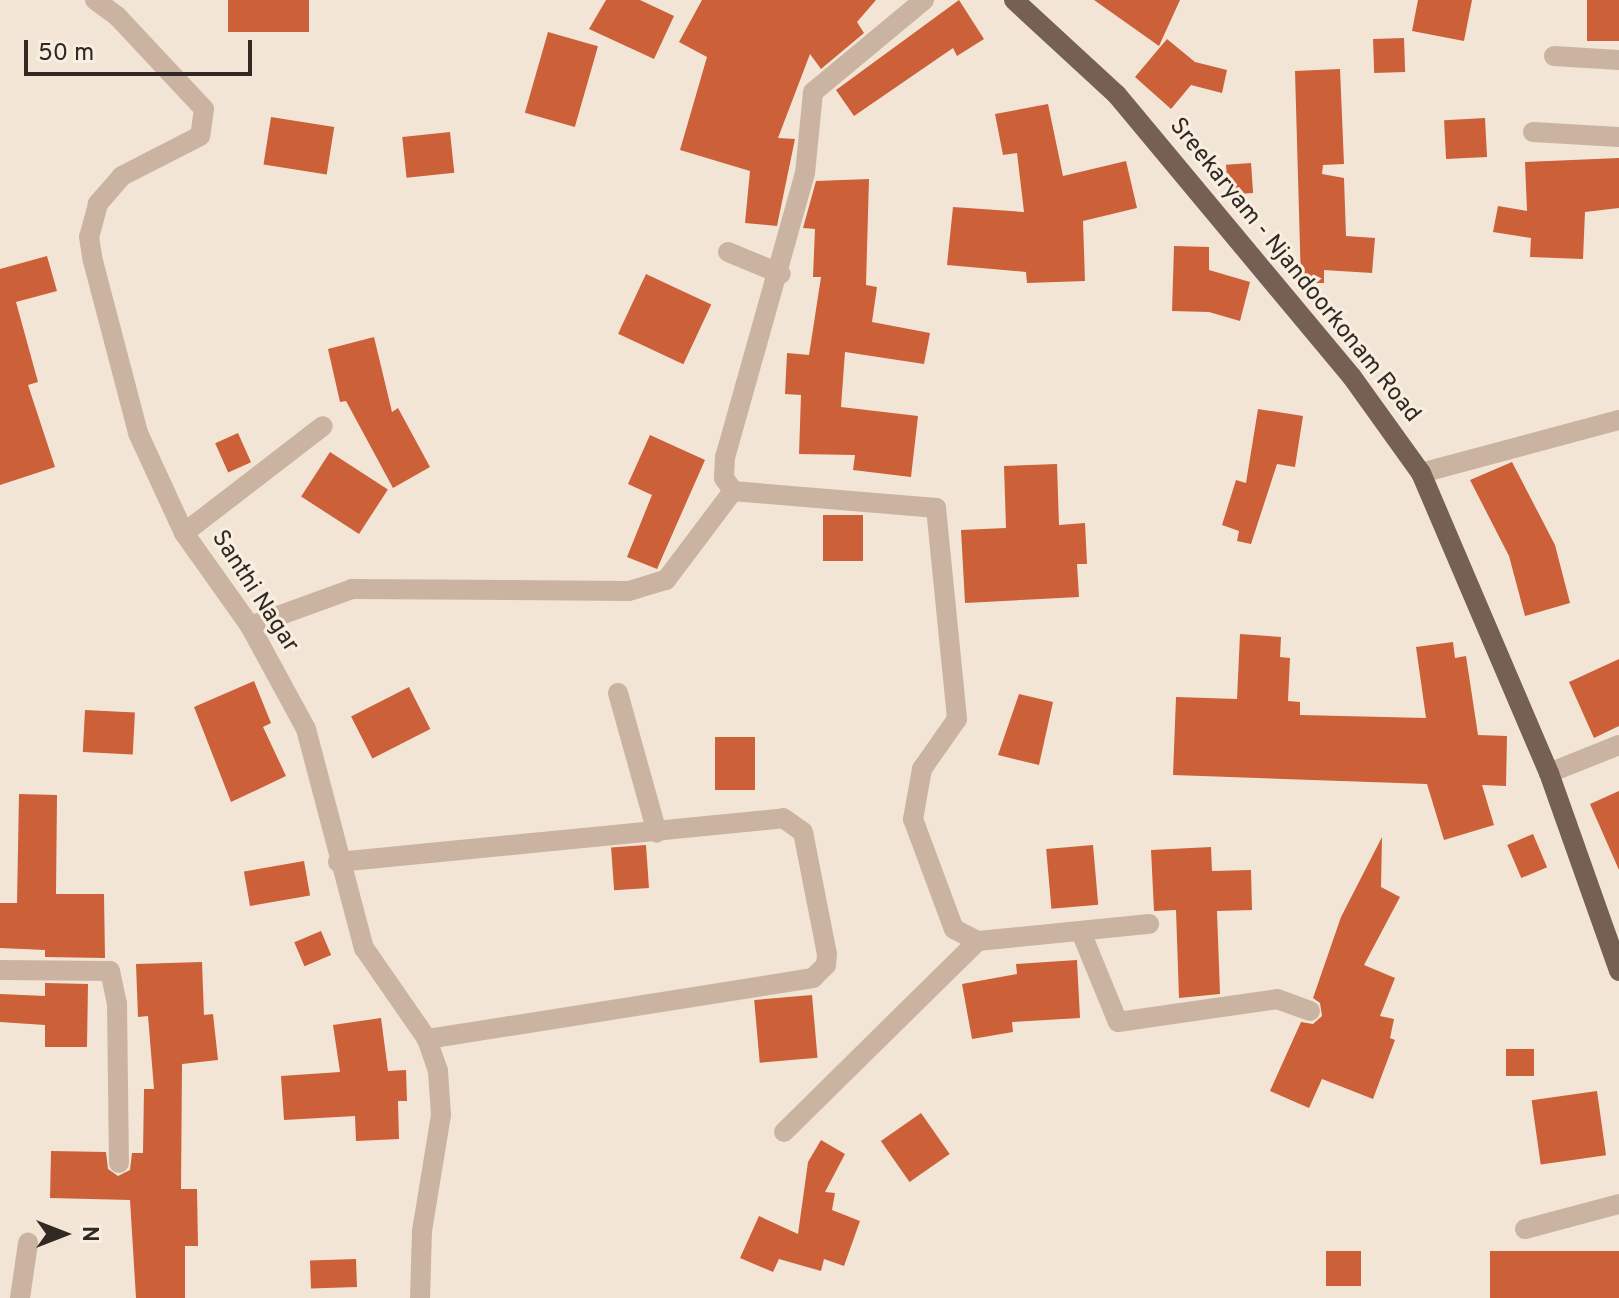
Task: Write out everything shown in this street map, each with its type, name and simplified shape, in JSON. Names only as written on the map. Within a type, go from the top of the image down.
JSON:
[{"type":"main road","name":"Sreekaryam - Njandoorkonam Road","points":[[1014,0],[1117,95],[1352,377],[1421,473],[1549,773],[1619,971]]},
{"type":"street","name":"Santhi Nagar","points":[[95,0],[128,27],[204,109],[200,136],[138,166],[109,190],[92,215],[89,237],[138,433],[184,533],[250,626],[306,729],[338,862],[364,948],[427,1039],[438,1071],[441,1115],[422,1231],[420,1298]]},
{"type":"street","points":[[733,491],[724,478],[725,457],[781,274],[805,173],[813,92],[924,0]]},
{"type":"street","points":[[1554,56],[1619,60]]},
{"type":"street","points":[[1533,132],[1619,137]]},
{"type":"street","points":[[728,252],[781,274]]},
{"type":"street","points":[[1421,473],[1619,420]]},
{"type":"street","points":[[184,533],[323,426]]},
{"type":"street","points":[[250,626],[352,589],[629,591],[666,580],[733,491]]},
{"type":"street","points":[[733,491],[936,508],[957,719],[922,769],[913,819],[954,929],[978,941],[1149,924]]},
{"type":"street","points":[[618,693],[657,833]]},
{"type":"street","points":[[1549,773],[1619,745]]},
{"type":"street","points":[[338,862],[657,833],[783,818],[799,825],[827,954],[821,973],[427,1039]]},
{"type":"street","points":[[1081,932],[1118,1022],[1277,999],[1310,1011]]},
{"type":"street","points":[[784,1132],[978,941]]},
{"type":"street","points":[[0,970],[110,971],[117,1003],[119,1163]]},
{"type":"street","points":[[1525,1229],[1619,1204]]},
{"type":"street","points":[[20,1298],[28,1243]]},
{"type":"building","points":[[228,0],[309,0],[309,32],[228,32]]},
{"type":"building","points":[[606,0],[640,0],[674,16],[654,59],[589,29]]},
{"type":"building","points":[[702,0],[876,0],[857,22],[864,33],[821,69],[810,54],[778,138],[795,139],[777,226],[745,223],[750,171],[680,150],[707,57],[679,42]]},
{"type":"building","points":[[959,0],[984,39],[957,56],[953,48],[854,116],[836,90]]},
{"type":"building","points":[[1094,0],[1180,0],[1159,46]]},
{"type":"building","points":[[1418,0],[1472,0],[1464,41],[1412,31]]},
{"type":"building","points":[[1587,0],[1619,0],[1619,41],[1587,41]]},
{"type":"building","points":[[548,32],[598,46],[575,127],[525,113]]},
{"type":"building","points":[[1404,38],[1405,72],[1374,73],[1373,39]]},
{"type":"building","points":[[1167,39],[1195,62],[1227,70],[1222,93],[1191,85],[1171,109],[1135,77]]},
{"type":"building","points":[[1340,69],[1344,164],[1323,165],[1322,174],[1344,178],[1346,236],[1375,238],[1372,273],[1324,270],[1324,283],[1301,283],[1295,71]]},
{"type":"building","points":[[1048,104],[1063,176],[1126,161],[1137,208],[1083,221],[1085,281],[1027,283],[1026,272],[947,265],[953,207],[1024,212],[1017,153],[1003,155],[995,114]]},
{"type":"building","points":[[271,117],[334,127],[327,174],[263,164]]},
{"type":"building","points":[[1485,118],[1487,157],[1446,159],[1444,120]]},
{"type":"building","points":[[450,132],[454,173],[407,178],[402,137]]},
{"type":"building","points":[[1619,158],[1619,208],[1585,212],[1583,259],[1530,257],[1531,238],[1493,232],[1498,206],[1527,211],[1525,162]]},
{"type":"building","points":[[1251,163],[1253,193],[1228,195],[1226,165]]},
{"type":"building","points":[[869,179],[866,285],[877,287],[872,322],[930,333],[924,364],[845,352],[841,407],[918,416],[911,477],[853,470],[855,455],[799,454],[801,395],[785,394],[787,353],[809,355],[821,277],[813,277],[815,229],[803,228],[816,181]]},
{"type":"building","points":[[1174,246],[1209,247],[1209,270],[1250,282],[1240,321],[1209,312],[1172,311]]},
{"type":"building","points":[[47,256],[57,291],[16,302],[38,382],[28,385],[55,467],[0,485],[0,269]]},
{"type":"building","points":[[646,274],[711,304],[683,364],[618,334]]},
{"type":"building","points":[[374,337],[392,412],[398,408],[430,467],[393,488],[346,401],[340,402],[328,349]]},
{"type":"building","points":[[1258,409],[1303,416],[1295,467],[1277,464],[1251,544],[1237,541],[1239,531],[1222,525],[1236,480],[1246,483]]},
{"type":"building","points":[[238,433],[251,462],[228,472],[215,443]]},
{"type":"building","points":[[650,435],[705,460],[657,569],[627,557],[652,495],[628,484]]},
{"type":"building","points":[[330,452],[388,490],[359,534],[301,496]]},
{"type":"building","points":[[1512,462],[1555,545],[1570,603],[1525,616],[1509,556],[1470,480]]},
{"type":"building","points":[[1057,464],[1059,525],[1085,523],[1087,564],[1077,564],[1079,597],[965,603],[961,530],[1006,528],[1004,466]]},
{"type":"building","points":[[823,515],[863,515],[863,561],[823,561]]},
{"type":"building","points":[[1240,634],[1281,637],[1280,657],[1290,658],[1288,701],[1300,702],[1300,715],[1426,718],[1416,647],[1453,642],[1455,658],[1466,656],[1478,735],[1507,736],[1506,786],[1482,785],[1494,825],[1444,840],[1427,784],[1173,775],[1176,697],[1237,699]]},
{"type":"building","points":[[1619,659],[1619,726],[1594,738],[1569,682]]},
{"type":"building","points":[[254,681],[271,723],[263,727],[286,776],[231,802],[194,707]]},
{"type":"building","points":[[409,687],[430,729],[372,758],[351,717]]},
{"type":"building","points":[[1019,694],[1053,702],[1039,765],[998,755]]},
{"type":"building","points":[[85,710],[135,713],[133,755],[83,752]]},
{"type":"building","points":[[715,737],[755,737],[755,790],[715,790]]},
{"type":"building","points":[[1619,791],[1619,870],[1590,804]]},
{"type":"building","points":[[19,794],[57,795],[56,894],[104,894],[105,958],[45,957],[45,950],[0,948],[0,903],[17,903]]},
{"type":"building","points":[[1533,834],[1547,867],[1521,878],[1507,845]]},
{"type":"building","points":[[1382,837],[1381,887],[1400,897],[1364,965],[1395,978],[1380,1016],[1394,1019],[1390,1038],[1395,1040],[1373,1099],[1322,1079],[1309,1108],[1270,1091],[1301,1022],[1313,1024],[1322,1016],[1320,1003],[1313,998],[1341,917]]},
{"type":"building","points":[[646,845],[649,888],[614,890],[611,847]]},
{"type":"building","points":[[1093,845],[1098,905],[1051,909],[1046,849]]},
{"type":"building","points":[[1211,847],[1212,871],[1251,870],[1252,910],[1217,911],[1220,994],[1179,998],[1176,910],[1154,911],[1151,850]]},
{"type":"building","points":[[304,861],[310,895],[250,906],[244,872]]},
{"type":"building","points":[[321,931],[331,955],[304,966],[294,942]]},
{"type":"building","points":[[1077,960],[1080,1018],[1012,1022],[1013,1032],[972,1039],[962,984],[1017,974],[1016,964]]},
{"type":"building","points":[[202,962],[204,1015],[213,1014],[218,1060],[182,1064],[181,1189],[197,1189],[198,1246],[185,1246],[185,1298],[136,1298],[130,1200],[50,1198],[51,1151],[106,1152],[108,1169],[118,1176],[130,1170],[132,1153],[143,1153],[144,1089],[154,1089],[148,1016],[138,1017],[136,964]]},
{"type":"building","points":[[45,983],[88,984],[87,1047],[45,1047],[45,1025],[0,1022],[0,994],[45,996]]},
{"type":"building","points":[[812,995],[817,1058],[760,1063],[754,1000]]},
{"type":"building","points":[[381,1018],[388,1071],[406,1070],[407,1101],[398,1101],[399,1139],[356,1141],[355,1116],[284,1120],[281,1076],[340,1072],[333,1025]]},
{"type":"building","points":[[1506,1049],[1534,1049],[1534,1076],[1506,1076]]},
{"type":"building","points":[[1597,1091],[1606,1155],[1541,1165],[1532,1100]]},
{"type":"building","points":[[921,1113],[950,1154],[910,1182],[881,1141]]},
{"type":"building","points":[[821,1140],[845,1154],[825,1192],[835,1193],[832,1210],[860,1221],[844,1266],[824,1259],[821,1271],[779,1259],[773,1272],[740,1258],[759,1216],[798,1234],[808,1162]]},
{"type":"building","points":[[1326,1251],[1361,1251],[1361,1286],[1326,1286]]},
{"type":"building","points":[[1490,1251],[1619,1251],[1619,1298],[1490,1298]]},
{"type":"building","points":[[356,1259],[357,1287],[311,1289],[310,1261]]}]
